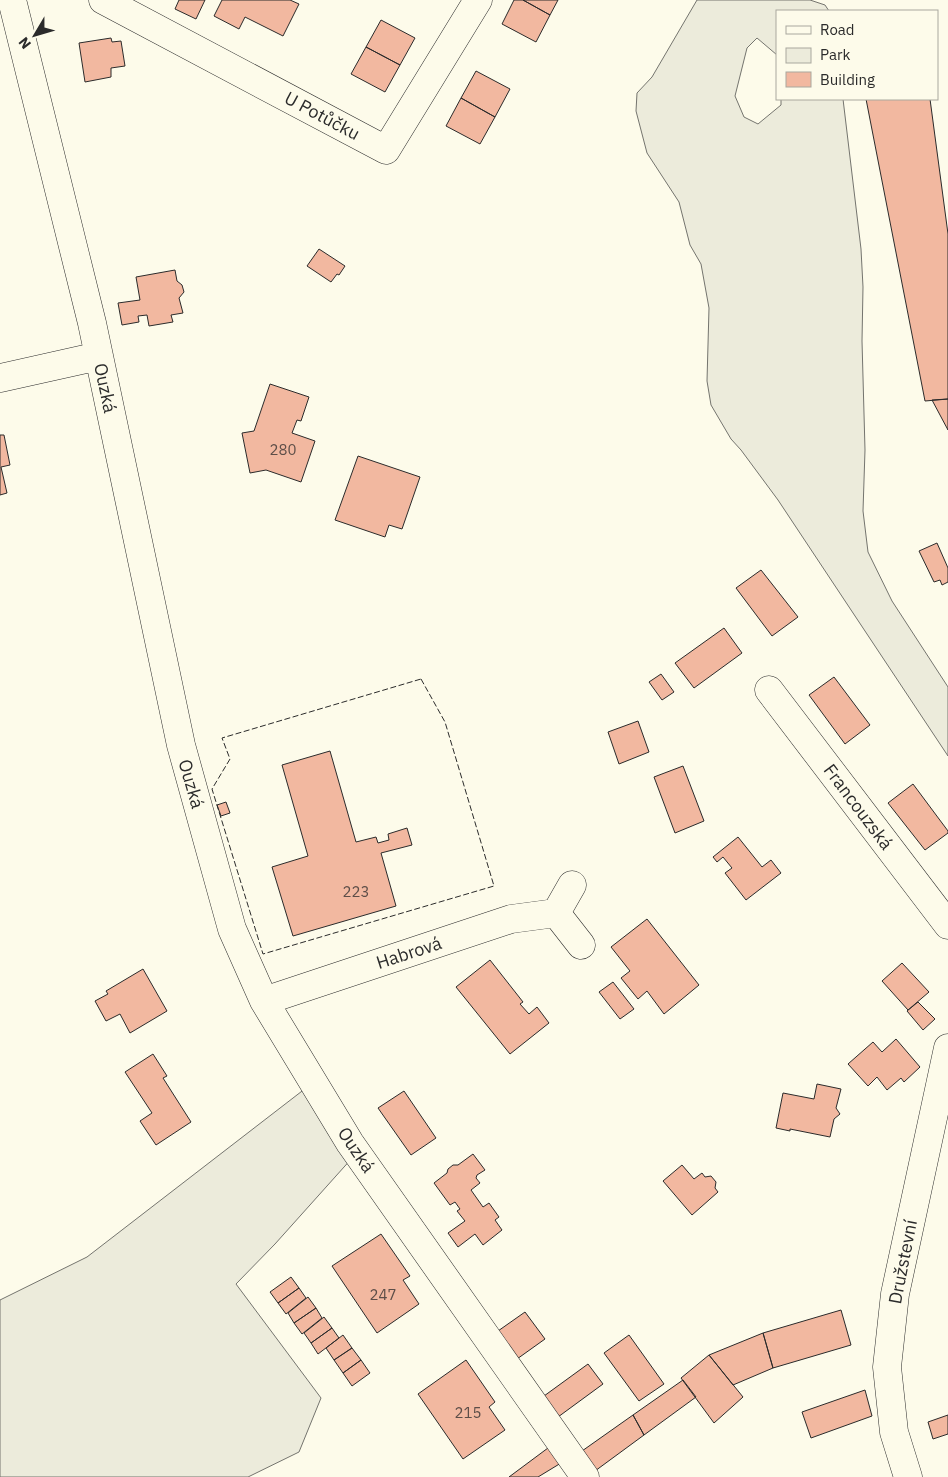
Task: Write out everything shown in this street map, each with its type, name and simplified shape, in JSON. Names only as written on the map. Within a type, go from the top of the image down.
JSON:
[{"type":"street","name":"Ouzká","points":[[12,0],[92,322],[181,745],[232,929],[264,1001],[350,1143],[585,1477]]},
{"type":"street","name":"U Potůčku","points":[[103,0],[386,150],[478,0]]},
{"type":"street","points":[[0,378],[98,356]]},
{"type":"street","name":"Francouzská","points":[[769,690],[948,925]]},
{"type":"street","points":[[572,885],[556,912],[580,945]]},
{"type":"street","name":"Habrová","points":[[264,1001],[511,919],[556,912]]},
{"type":"street","name":"Družstevní","points":[[908,1477],[894,1432],[887,1367],[895,1294],[948,1048]]},
{"type":"green space","points":[[697,0],[810,0],[825,5],[828,10],[776,10],[776,54],[757,38],[747,48],[735,96],[744,117],[758,124],[781,105],[781,100],[843,100],[861,249],[865,450],[863,511],[868,552],[892,601],[948,687],[948,756],[778,500],[731,439],[711,405],[707,381],[709,308],[701,264],[690,245],[679,202],[647,153],[636,111],[637,93],[652,77]]},
{"type":"green space","points":[[306,1088],[353,1157],[275,1244],[236,1284],[321,1398],[299,1452],[248,1477],[0,1477],[0,1300],[87,1257]]},
{"type":"building","points":[[179,0],[205,0],[196,19],[175,9]]},
{"type":"building","points":[[222,0],[290,0],[299,4],[283,36],[245,17],[239,29],[214,16]]},
{"type":"building","points":[[514,0],[523,0],[550,15],[536,42],[502,24]]},
{"type":"building","points":[[523,0],[558,0],[550,15]]},
{"type":"building","points":[[381,20],[415,38],[400,65],[366,47]]},
{"type":"building","points":[[111,38],[112,42],[121,41],[125,66],[111,68],[111,77],[85,82],[79,43]]},
{"type":"building","points":[[366,47],[400,65],[385,92],[351,74]]},
{"type":"building","points":[[476,71],[510,89],[495,117],[461,98]]},
{"type":"building","points":[[461,98],[495,117],[480,144],[446,126]]},
{"type":"building","points":[[866,100],[930,100],[948,234],[948,399],[925,401]]},
{"type":"building","points":[[319,249],[345,266],[331,282],[307,266]]},
{"type":"building","points":[[175,270],[177,281],[182,285],[184,292],[179,298],[183,313],[171,315],[173,322],[149,326],[147,315],[138,316],[139,322],[122,325],[118,303],[140,300],[136,277]]},
{"type":"building","points":[[270,384],[309,397],[301,421],[297,420],[292,433],[315,441],[301,482],[266,470],[250,473],[242,433],[254,431]]},
{"type":"building","points":[[948,399],[948,430],[932,400]]},
{"type":"building","points":[[0,435],[4,435],[10,465],[1,467],[7,493],[0,495]]},
{"type":"building","points":[[358,456],[420,477],[402,529],[389,525],[385,537],[335,520]]},
{"type":"building","points":[[937,543],[948,568],[948,582],[942,585],[940,580],[934,582],[919,551]]},
{"type":"building","points":[[761,570],[798,617],[772,636],[736,588]]},
{"type":"building","points":[[724,628],[742,653],[694,688],[675,663]]},
{"type":"building","points":[[661,674],[674,692],[662,700],[649,682]]},
{"type":"building","points":[[834,677],[870,725],[845,744],[809,695]]},
{"type":"building","points":[[638,721],[649,752],[619,764],[608,732]]},
{"type":"building","points":[[330,751],[356,842],[376,837],[378,843],[389,840],[388,834],[407,828],[412,845],[381,853],[396,906],[293,936],[272,867],[308,856],[282,765]]},
{"type":"building","points":[[683,766],[704,821],[675,833],[654,777]]},
{"type":"building","points":[[913,784],[948,831],[948,833],[925,850],[888,803]]},
{"type":"building","points":[[226,802],[230,813],[221,816],[217,805]]},
{"type":"building","points":[[738,837],[762,867],[771,860],[781,873],[746,900],[725,873],[732,868],[723,857],[717,862],[713,857]]},
{"type":"building","points":[[647,919],[699,985],[664,1014],[647,991],[638,999],[621,978],[630,971],[611,947]]},
{"type":"building","points":[[490,960],[523,1002],[520,1004],[529,1014],[537,1007],[549,1023],[510,1054],[456,987]]},
{"type":"building","points":[[902,963],[929,992],[908,1010],[882,981]]},
{"type":"building","points":[[143,969],[167,1011],[130,1033],[120,1014],[106,1021],[95,1001],[108,994],[106,991]]},
{"type":"building","points":[[613,982],[634,1009],[620,1019],[599,992]]},
{"type":"building","points":[[918,1002],[935,1019],[923,1030],[907,1011]]},
{"type":"building","points":[[896,1039],[920,1067],[904,1082],[901,1078],[887,1090],[877,1077],[868,1086],[848,1064],[873,1042],[882,1052]]},
{"type":"building","points":[[153,1054],[167,1076],[163,1078],[191,1122],[156,1145],[140,1121],[152,1113],[125,1072]]},
{"type":"building","points":[[817,1084],[841,1089],[836,1108],[840,1114],[834,1119],[830,1137],[776,1128],[783,1093],[814,1099]]},
{"type":"building","points":[[404,1091],[436,1138],[411,1155],[378,1108]]},
{"type":"building","points":[[473,1154],[485,1170],[477,1175],[476,1178],[480,1183],[471,1190],[483,1207],[489,1203],[499,1217],[495,1220],[502,1230],[483,1245],[475,1234],[458,1247],[448,1233],[465,1221],[457,1211],[460,1209],[455,1202],[450,1205],[434,1183],[447,1173],[448,1169],[453,1165],[458,1165]]},
{"type":"building","points":[[682,1165],[694,1179],[702,1173],[705,1177],[711,1176],[716,1182],[715,1188],[718,1192],[692,1215],[663,1181]]},
{"type":"building","points":[[381,1234],[410,1276],[403,1280],[419,1304],[377,1333],[332,1266]]},
{"type":"building","points":[[291,1277],[299,1288],[278,1303],[270,1292]]},
{"type":"building","points":[[299,1288],[306,1298],[286,1314],[278,1303]]},
{"type":"building","points":[[308,1297],[316,1308],[294,1323],[288,1313]]},
{"type":"building","points":[[316,1308],[322,1318],[302,1334],[294,1323]]},
{"type":"building","points":[[841,1310],[851,1345],[773,1368],[763,1333]]},
{"type":"building","points":[[525,1312],[545,1339],[517,1359],[498,1331]]},
{"type":"building","points":[[324,1317],[332,1328],[311,1343],[304,1333]]},
{"type":"building","points":[[332,1328],[339,1338],[318,1354],[311,1343]]},
{"type":"building","points":[[763,1333],[773,1368],[733,1385],[709,1355]]},
{"type":"building","points":[[343,1335],[352,1348],[334,1360],[326,1348]]},
{"type":"building","points":[[629,1335],[664,1384],[639,1401],[604,1353]]},
{"type":"building","points":[[352,1348],[361,1360],[343,1373],[334,1360]]},
{"type":"building","points":[[709,1355],[743,1397],[714,1423],[681,1378]]},
{"type":"building","points":[[361,1360],[370,1373],[352,1386],[343,1373]]},
{"type":"building","points":[[466,1360],[495,1402],[489,1407],[505,1430],[463,1459],[418,1394]]},
{"type":"building","points":[[588,1364],[603,1384],[558,1417],[544,1396]]},
{"type":"building","points":[[683,1380],[696,1397],[644,1435],[633,1415]]},
{"type":"building","points":[[865,1390],[872,1416],[811,1438],[802,1412]]},
{"type":"building","points":[[633,1415],[644,1435],[595,1471],[582,1451]]},
{"type":"building","points":[[948,1415],[948,1434],[933,1439],[928,1422]]},
{"type":"building","points":[[552,1445],[561,1463],[538,1477],[509,1477]]},
{"type":"fence","points":[[421,679],[445,722],[494,886],[263,954],[212,789],[230,759],[222,738],[421,679]]}]
